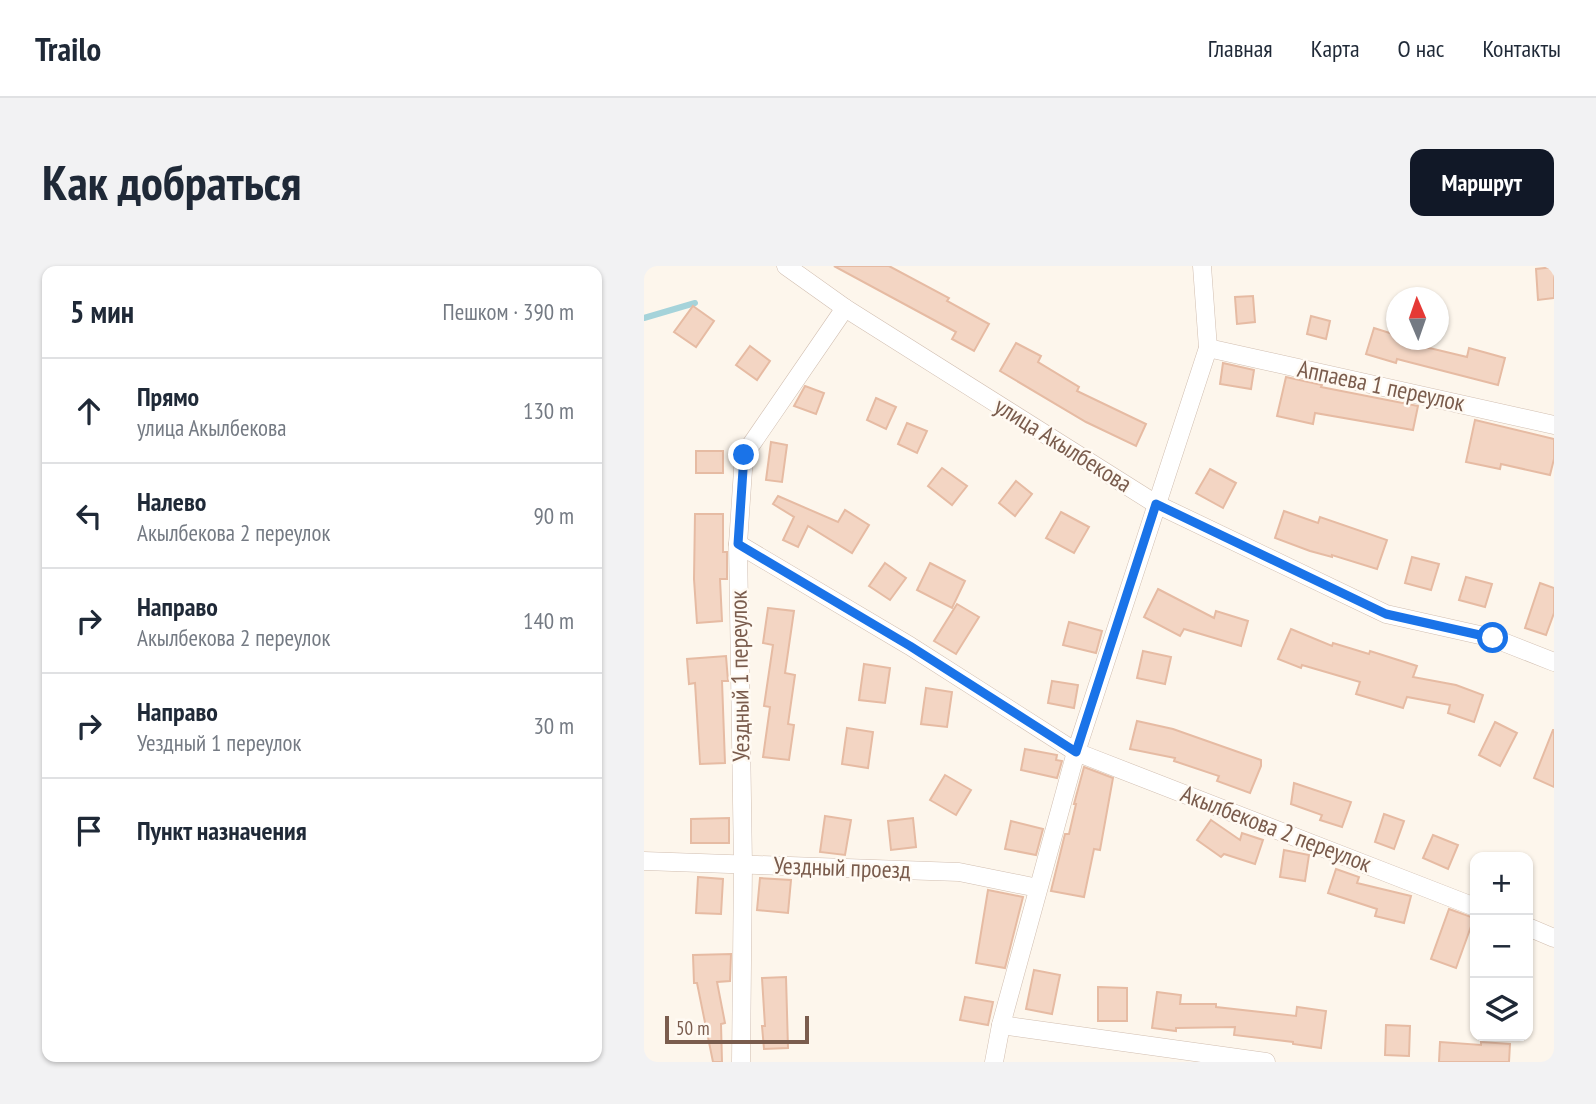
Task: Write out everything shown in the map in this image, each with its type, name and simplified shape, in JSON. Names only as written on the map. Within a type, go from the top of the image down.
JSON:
[{"type":"street","name":"улица Акылбекова","points":[[786,266],[845,307],[1156,504],[1386,614],[1493,638],[1554,662]]},
{"type":"street","points":[[994,1062],[1001,1025],[1076,752],[1208,348],[1202,266]]},
{"type":"street","name":"Уездный 1 переулок","points":[[741,1062],[743,865],[738,544],[744,455],[845,307]]},
{"type":"street","name":"Аппаева 1 переулок","points":[[1208,348],[1554,425]]},
{"type":"street","name":"Акылбекова 2 переулок","points":[[738,544],[910,646],[1076,752],[1470,905]]},
{"type":"street","name":"Уездный проезд","points":[[644,861],[959,872],[1038,888]]},
{"type":"street","points":[[1533,929],[1554,938]]},
{"type":"street","points":[[1001,1025],[1266,1062]]},
{"type":"building","points":[[834,266],[889,266],[949,298],[947,301],[989,324],[974,351],[952,339],[956,332]]},
{"type":"building","points":[[1554,267],[1554,298],[1538,300],[1536,269]]},
{"type":"building","points":[[1253,296],[1255,322],[1237,324],[1235,297]]},
{"type":"building","points":[[693,306],[714,321],[696,347],[674,332]]},
{"type":"building","points":[[1311,316],[1330,321],[1326,339],[1307,334]]},
{"type":"building","points":[[1374,328],[1386,332],[1386,350],[1438,350],[1467,357],[1469,348],[1505,358],[1498,385],[1397,359],[1396,363],[1366,354]]},
{"type":"building","points":[[1016,343],[1041,356],[1038,362],[1079,387],[1077,391],[1146,424],[1136,446],[1086,422],[1000,371]]},
{"type":"building","points":[[750,346],[770,361],[757,380],[736,365]]},
{"type":"building","points":[[1223,363],[1254,370],[1251,389],[1220,384]]},
{"type":"building","points":[[1286,377],[1322,385],[1321,387],[1418,406],[1413,430],[1315,413],[1313,424],[1277,416]]},
{"type":"building","points":[[805,386],[824,393],[816,414],[794,406]]},
{"type":"building","points":[[876,398],[896,407],[886,429],[867,420]]},
{"type":"building","points":[[1475,420],[1554,439],[1554,459],[1550,475],[1501,464],[1500,469],[1466,462]]},
{"type":"building","points":[[907,423],[927,431],[917,453],[898,444]]},
{"type":"building","points":[[771,442],[787,445],[782,482],[766,480]]},
{"type":"building","points":[[696,451],[723,451],[723,473],[696,473]]},
{"type":"building","points":[[942,468],[967,486],[952,505],[928,486]]},
{"type":"building","points":[[1210,469],[1236,483],[1223,508],[1196,493]]},
{"type":"building","points":[[1016,481],[1032,494],[1015,516],[999,503]]},
{"type":"building","points":[[778,496],[838,522],[845,510],[869,525],[852,553],[808,526],[798,547],[783,540],[794,517],[773,504]]},
{"type":"building","points":[[1284,511],[1318,523],[1320,517],[1387,540],[1377,569],[1310,551],[1275,538]]},
{"type":"building","points":[[1061,512],[1089,527],[1074,553],[1046,538]]},
{"type":"building","points":[[695,514],[723,514],[723,552],[727,552],[727,579],[720,579],[722,621],[697,623],[694,579]]},
{"type":"building","points":[[1412,557],[1439,564],[1431,590],[1405,583]]},
{"type":"building","points":[[885,563],[906,578],[890,600],[869,586]]},
{"type":"building","points":[[930,563],[965,581],[952,608],[917,590]]},
{"type":"building","points":[[1466,577],[1492,584],[1485,607],[1459,600]]},
{"type":"building","points":[[1540,583],[1554,588],[1554,613],[1546,635],[1525,628]]},
{"type":"building","points":[[1158,589],[1214,618],[1216,611],[1248,621],[1241,646],[1184,629],[1180,636],[1144,617]]},
{"type":"building","points":[[957,604],[979,617],[956,654],[934,641]]},
{"type":"building","points":[[768,608],[794,611],[785,673],[795,675],[788,724],[794,725],[789,760],[763,757],[770,707],[764,706],[773,645],[763,643]]},
{"type":"building","points":[[1069,622],[1102,631],[1096,653],[1063,645]]},
{"type":"building","points":[[1291,629],[1332,646],[1333,643],[1369,654],[1370,651],[1417,666],[1413,677],[1456,685],[1483,695],[1474,722],[1448,713],[1450,705],[1407,697],[1403,708],[1356,694],[1360,682],[1302,665],[1301,668],[1278,659]]},
{"type":"building","points":[[1143,651],[1171,657],[1165,684],[1137,678]]},
{"type":"building","points":[[726,656],[728,681],[722,681],[725,763],[700,764],[695,683],[689,684],[687,659]]},
{"type":"building","points":[[864,664],[890,668],[885,703],[859,700]]},
{"type":"building","points":[[1052,681],[1078,685],[1074,708],[1048,703]]},
{"type":"building","points":[[926,688],[952,692],[947,727],[921,724]]},
{"type":"building","points":[[1137,721],[1173,729],[1261,760],[1250,793],[1217,781],[1219,776],[1174,761],[1175,758],[1130,749]]},
{"type":"building","points":[[1495,722],[1517,733],[1500,766],[1479,755]]},
{"type":"building","points":[[847,728],[873,732],[868,768],[842,764]]},
{"type":"building","points":[[1554,730],[1554,787],[1534,778]]},
{"type":"building","points":[[1025,749],[1057,755],[1056,760],[1062,761],[1057,778],[1021,770]]},
{"type":"building","points":[[1084,767],[1113,778],[1100,850],[1094,849],[1084,897],[1051,891],[1065,834],[1069,834]]},
{"type":"building","points":[[945,775],[971,790],[956,815],[930,800]]},
{"type":"building","points":[[1294,783],[1351,802],[1342,827],[1320,820],[1322,815],[1291,804]]},
{"type":"building","points":[[1384,814],[1404,821],[1394,849],[1375,842]]},
{"type":"building","points":[[825,816],[851,820],[845,855],[820,852]]},
{"type":"building","points":[[729,818],[729,843],[691,843],[691,819]]},
{"type":"building","points":[[913,818],[916,847],[891,850],[888,821]]},
{"type":"building","points":[[1211,820],[1240,840],[1242,833],[1263,840],[1255,864],[1224,854],[1221,857],[1197,840]]},
{"type":"building","points":[[1011,821],[1043,829],[1036,855],[1005,849]]},
{"type":"building","points":[[1433,835],[1458,845],[1448,869],[1423,858]]},
{"type":"building","points":[[1284,850],[1309,855],[1305,881],[1280,877]]},
{"type":"building","points":[[1336,869],[1359,877],[1357,883],[1411,896],[1404,923],[1375,916],[1377,909],[1328,893]]},
{"type":"building","points":[[698,877],[723,879],[721,914],[696,913]]},
{"type":"building","points":[[760,878],[791,880],[788,913],[757,910]]},
{"type":"building","points":[[988,890],[1023,897],[1005,968],[976,963]]},
{"type":"building","points":[[1449,909],[1470,917],[1470,929],[1456,968],[1431,959]]},
{"type":"building","points":[[731,954],[730,981],[717,982],[725,1023],[721,1024],[722,1062],[713,1062],[697,983],[694,983],[693,955]]},
{"type":"building","points":[[1034,970],[1060,975],[1052,1014],[1026,1009]]},
{"type":"building","points":[[786,977],[788,1048],[764,1049],[762,978]]},
{"type":"building","points":[[1098,987],[1127,988],[1127,1021],[1098,1021]]},
{"type":"building","points":[[1157,992],[1181,995],[1180,1004],[1216,1004],[1216,1007],[1296,1016],[1297,1007],[1326,1011],[1321,1048],[1234,1035],[1235,1027],[1176,1028],[1176,1031],[1152,1028]]},
{"type":"building","points":[[965,997],[993,1002],[988,1025],[960,1020]]},
{"type":"building","points":[[1386,1025],[1410,1026],[1409,1056],[1385,1055]]},
{"type":"building","points":[[1440,1042],[1510,1044],[1509,1062],[1439,1062]]},
{"type":"waterway","points":[[644,318],[695,303]]},
{"type":"route","points":[[744,455],[738,544],[910,646],[1076,752],[1156,504],[1386,614],[1493,638]]}]
